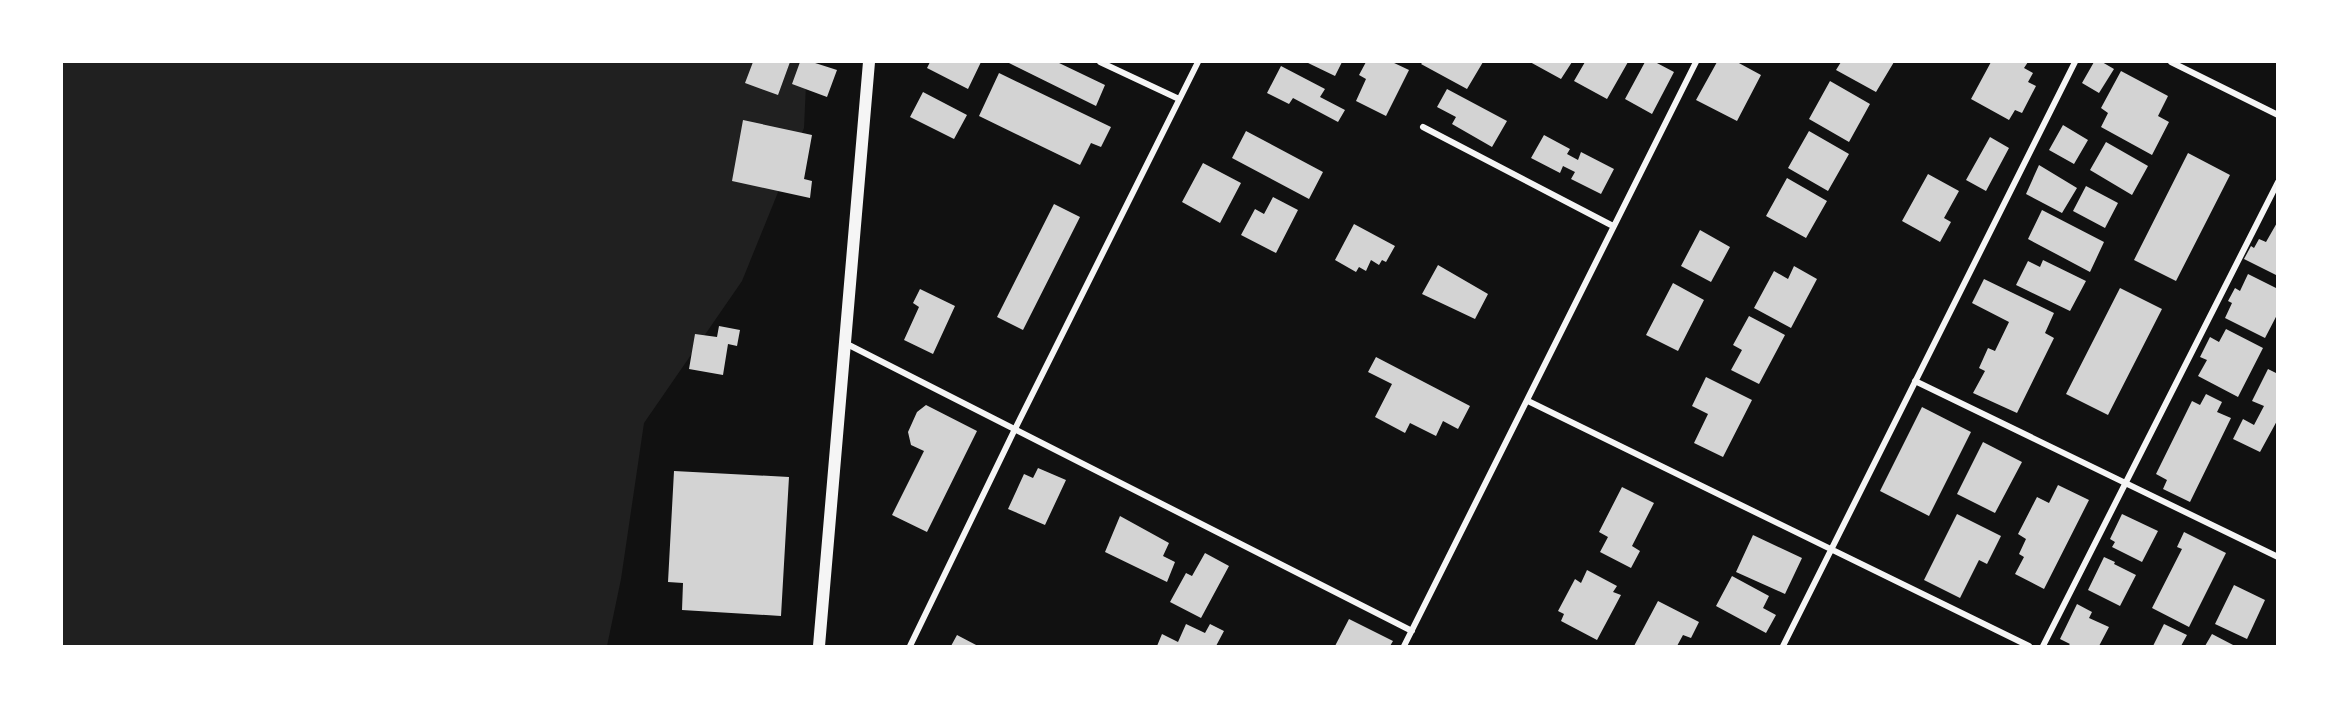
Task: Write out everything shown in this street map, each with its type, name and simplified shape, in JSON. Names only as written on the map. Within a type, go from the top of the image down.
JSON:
[{"type":"main road","points":[[819,646],[869,62]]},
{"type":"street","points":[[1100,62],[1179,99]]},
{"type":"street","points":[[909,646],[1198,62]]},
{"type":"street","points":[[1404,646],[1696,62]]},
{"type":"street","points":[[1783,646],[2075,62]]},
{"type":"street","points":[[2171,62],[2277,115]]},
{"type":"street","points":[[1423,127],[1613,226]]},
{"type":"street","points":[[2043,646],[2277,182]]},
{"type":"street","points":[[845,343],[1412,631]]},
{"type":"street","points":[[1915,381],[2277,557]]},
{"type":"street","points":[[1528,401],[2029,646]]},
{"type":"shaded area","points":[[62,62],[807,62],[804,128],[742,281],[644,423],[621,579],[607,646],[62,646]]},
{"type":"building","points":[[753,62],[790,62],[778,95],[745,83]]},
{"type":"building","points":[[800,62],[812,62],[837,70],[827,97],[792,84]]},
{"type":"building","points":[[930,62],[981,62],[968,89],[927,68]]},
{"type":"building","points":[[1007,62],[1057,62],[1105,85],[1096,106]]},
{"type":"building","points":[[1306,62],[1342,62],[1335,76]]},
{"type":"building","points":[[1366,62],[1392,62],[1409,70],[1386,116],[1356,101],[1366,79],[1359,75]]},
{"type":"building","points":[[1423,62],[1483,62],[1467,89],[1421,64]]},
{"type":"building","points":[[1530,62],[1572,62],[1561,79]]},
{"type":"building","points":[[1585,62],[1628,62],[1607,99],[1574,81]]},
{"type":"building","points":[[1645,62],[1655,62],[1674,72],[1652,114],[1625,99]]},
{"type":"building","points":[[1717,62],[1737,62],[1761,75],[1737,121],[1696,100]]},
{"type":"building","points":[[1841,62],[1894,62],[1876,92],[1836,70]]},
{"type":"building","points":[[1991,62],[2028,62],[2024,68],[2033,73],[2028,82],[2036,86],[2022,113],[2015,110],[2009,120],[1971,99]]},
{"type":"building","points":[[2094,62],[2102,62],[2114,69],[2099,93],[2082,83]]},
{"type":"building","points":[[1281,66],[1325,89],[1320,97],[1345,110],[1338,122],[1293,98],[1289,104],[1267,93]]},
{"type":"building","points":[[2121,71],[2168,96],[2158,116],[2169,122],[2152,155],[2101,127],[2108,113],[2101,108]]},
{"type":"building","points":[[999,73],[1111,127],[1101,147],[1091,143],[1080,165],[979,116]]},
{"type":"building","points":[[1830,81],[1870,104],[1849,142],[1809,119]]},
{"type":"building","points":[[1447,89],[1507,121],[1492,147],[1452,124],[1456,117],[1437,107]]},
{"type":"building","points":[[923,92],[967,115],[954,139],[910,117]]},
{"type":"building","points":[[743,120],[812,135],[804,179],[812,181],[810,198],[732,181]]},
{"type":"building","points":[[2063,125],[2088,140],[2074,164],[2049,150]]},
{"type":"building","points":[[1246,131],[1323,172],[1309,199],[1232,158]]},
{"type":"building","points":[[1809,131],[1849,154],[1828,191],[1788,168]]},
{"type":"building","points":[[1544,135],[1570,149],[1567,154],[1578,160],[1581,152],[1614,169],[1601,194],[1571,179],[1575,172],[1563,166],[1560,173],[1531,158]]},
{"type":"building","points":[[1990,137],[2009,148],[1986,191],[1966,180]]},
{"type":"building","points":[[2106,142],[2148,166],[2132,195],[2090,170]]},
{"type":"building","points":[[2188,153],[2230,175],[2176,281],[2134,260]]},
{"type":"building","points":[[1203,163],[1241,183],[1220,223],[1182,202]]},
{"type":"building","points":[[2039,165],[2077,188],[2062,213],[2026,194]]},
{"type":"building","points":[[1928,174],[1959,191],[1944,218],[1951,222],[1940,242],[1902,221]]},
{"type":"building","points":[[1787,178],[1827,201],[1806,238],[1766,216]]},
{"type":"building","points":[[2086,186],[2118,203],[2105,228],[2073,211]]},
{"type":"building","points":[[1273,197],[1298,210],[1276,253],[1241,235],[1255,209],[1264,214]]},
{"type":"building","points":[[1054,204],[1080,217],[1023,330],[997,317]]},
{"type":"building","points":[[2042,210],[2104,242],[2090,272],[2028,239]]},
{"type":"building","points":[[2278,221],[2278,276],[2244,259],[2251,246],[2254,248],[2259,239],[2266,242]]},
{"type":"building","points":[[1354,224],[1395,246],[1386,262],[1382,260],[1379,265],[1371,260],[1366,271],[1359,267],[1356,272],[1335,260]]},
{"type":"building","points":[[1700,230],[1730,247],[1711,282],[1681,266]]},
{"type":"building","points":[[2043,260],[2086,281],[2070,311],[2016,285],[2028,261],[2040,267]]},
{"type":"building","points":[[1438,265],[1488,294],[1475,319],[1422,294]]},
{"type":"building","points":[[1794,266],[1817,279],[1791,328],[1754,308],[1774,271],[1788,279]]},
{"type":"building","points":[[2248,274],[2278,289],[2278,313],[2265,338],[2225,318],[2232,303],[2228,301],[2235,288],[2240,291]]},
{"type":"building","points":[[1984,279],[2054,313],[2045,333],[2054,338],[2017,413],[1973,393],[1985,371],[1979,368],[1988,348],[1995,351],[2009,322],[1972,303]]},
{"type":"building","points":[[1673,283],[1704,300],[1678,351],[1646,335]]},
{"type":"building","points":[[2120,288],[2162,309],[2108,415],[2066,394]]},
{"type":"building","points":[[920,289],[955,306],[933,354],[904,340],[919,307],[913,303]]},
{"type":"building","points":[[1749,316],[1785,335],[1759,384],[1731,370],[1742,350],[1733,345]]},
{"type":"building","points":[[719,326],[740,330],[737,346],[728,344],[723,375],[689,369],[695,334],[717,337]]},
{"type":"building","points":[[2226,329],[2263,348],[2238,397],[2198,376],[2207,360],[2200,357],[2210,337],[2219,342]]},
{"type":"building","points":[[1376,357],[1470,406],[1458,429],[1443,421],[1436,436],[1410,423],[1405,433],[1375,417],[1392,384],[1368,372]]},
{"type":"building","points":[[2268,369],[2278,374],[2278,419],[2260,452],[2233,439],[2243,419],[2254,425],[2264,406],[2252,401]]},
{"type":"building","points":[[1706,377],[1752,400],[1723,457],[1694,443],[1708,414],[1692,406]]},
{"type":"building","points":[[2206,394],[2222,402],[2217,412],[2231,418],[2190,502],[2163,489],[2167,480],[2156,474],[2192,401],[2200,405]]},
{"type":"building","points":[[926,405],[977,431],[927,532],[892,515],[924,451],[911,445],[908,432],[917,412]]},
{"type":"building","points":[[1922,407],[1971,432],[1929,516],[1880,491]]},
{"type":"building","points":[[1983,442],[2022,462],[1995,513],[1957,494]]},
{"type":"building","points":[[1038,468],[1066,480],[1045,525],[1008,509],[1024,474],[1033,478]]},
{"type":"building","points":[[674,471],[789,477],[781,616],[682,610],[683,583],[668,582]]},
{"type":"building","points":[[2058,485],[2089,500],[2044,589],[2015,574],[2024,557],[2019,554],[2026,539],[2018,534],[2037,497],[2049,503]]},
{"type":"building","points":[[1622,487],[1654,503],[1632,546],[1640,551],[1631,568],[1600,552],[1608,537],[1599,532]]},
{"type":"building","points":[[1957,514],[2001,536],[1987,564],[1979,560],[1960,598],[1924,580]]},
{"type":"building","points":[[2122,514],[2158,531],[2142,562],[2112,547],[2115,542],[2110,539]]},
{"type":"building","points":[[1120,516],[1169,543],[1163,556],[1175,562],[1167,582],[1105,552]]},
{"type":"building","points":[[2184,532],[2226,553],[2189,627],[2152,608],[2182,549],[2177,547]]},
{"type":"building","points":[[1753,535],[1802,558],[1785,594],[1736,572]]},
{"type":"building","points":[[1205,553],[1229,566],[1201,618],[1170,602],[1186,573],[1192,576]]},
{"type":"building","points":[[2104,557],[2136,575],[2120,606],[2088,590]]},
{"type":"building","points":[[1587,570],[1617,586],[1613,592],[1621,595],[1597,640],[1561,621],[1564,614],[1558,611],[1575,579],[1581,583]]},
{"type":"building","points":[[1732,576],[1769,596],[1763,608],[1776,615],[1766,633],[1716,606]]},
{"type":"building","points":[[2234,585],[2265,600],[2247,639],[2215,624]]},
{"type":"building","points":[[1658,601],[1699,622],[1691,638],[1683,635],[1677,646],[1634,646]]},
{"type":"building","points":[[2077,604],[2092,612],[2089,618],[2109,627],[2099,646],[2068,646],[2070,644],[2060,639]]},
{"type":"building","points":[[1349,619],[1393,641],[1390,646],[1335,646]]},
{"type":"building","points":[[1186,624],[1205,633],[1210,624],[1224,631],[1216,646],[1157,646],[1162,634],[1178,642]]},
{"type":"building","points":[[2164,624],[2187,635],[2181,646],[2153,646]]},
{"type":"building","points":[[2212,634],[2235,646],[2205,646]]},
{"type":"building","points":[[957,635],[978,646],[951,646]]}]
